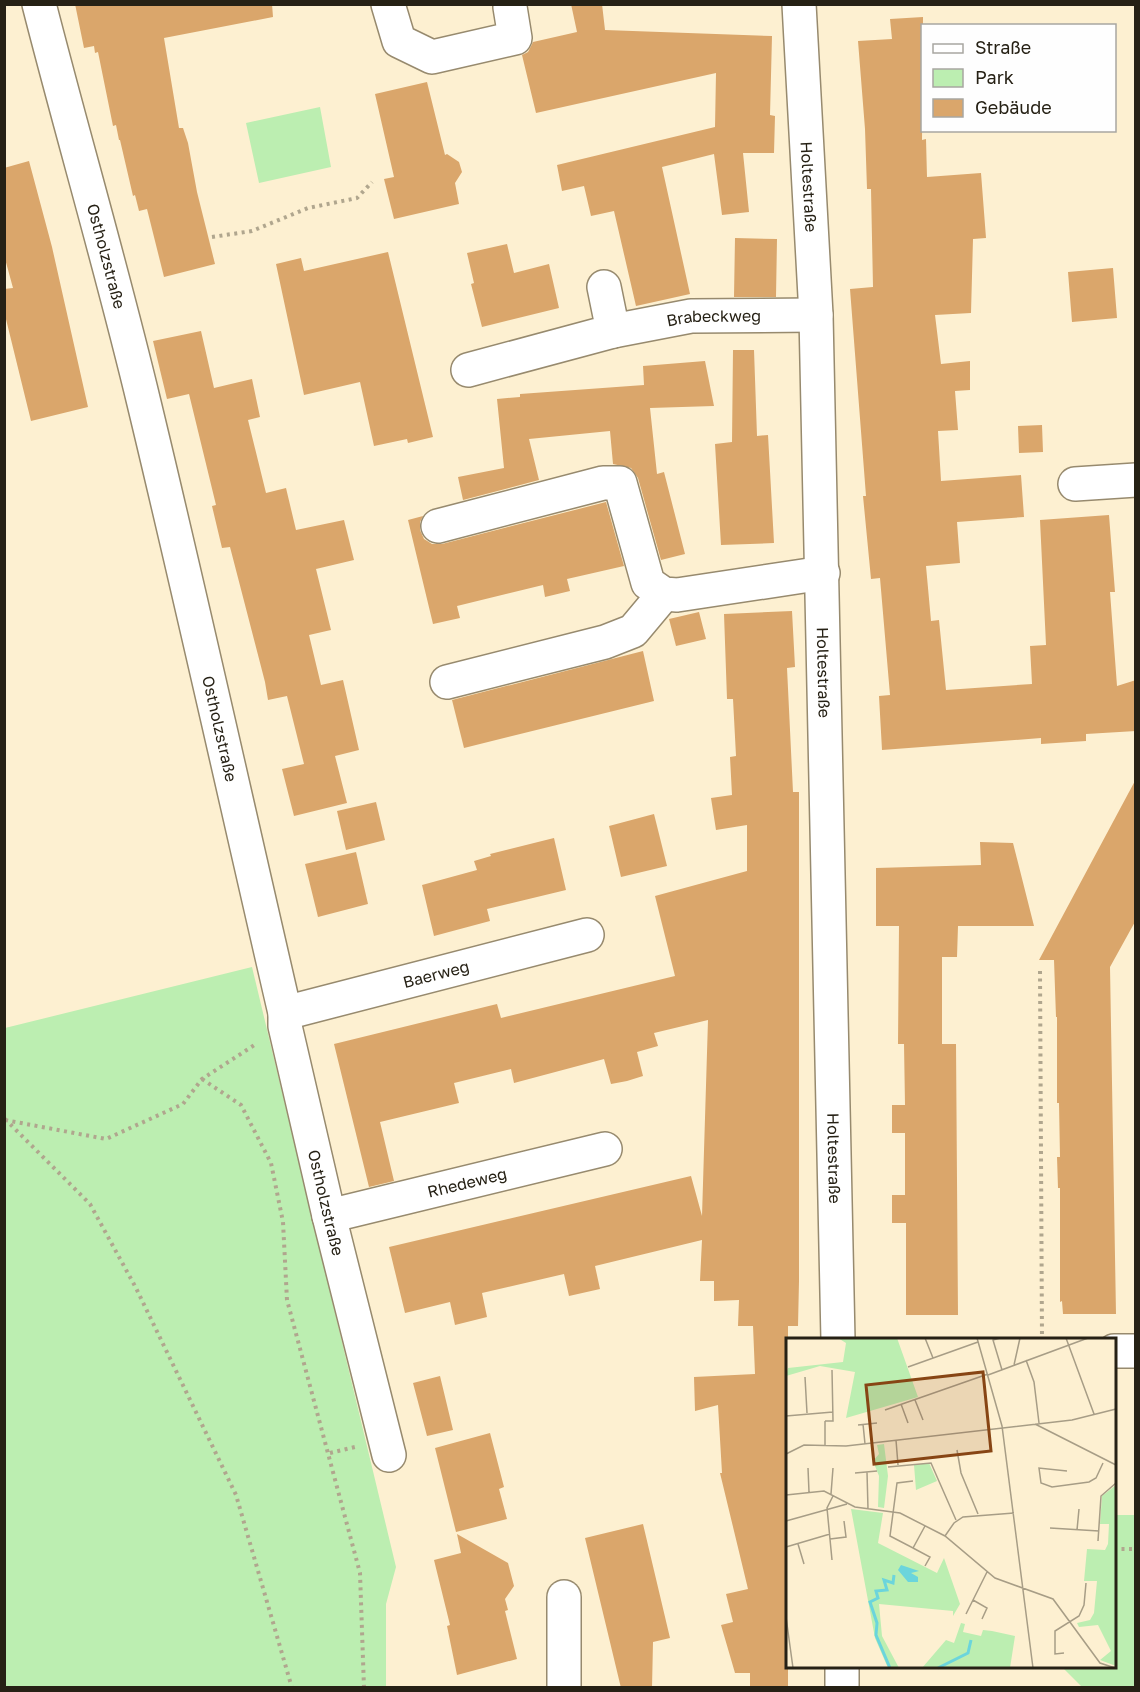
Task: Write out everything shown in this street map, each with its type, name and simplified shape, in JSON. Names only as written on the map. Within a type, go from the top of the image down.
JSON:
[{"type":"street","name":"Ostholzstraße","points":[[39,4],[109,262],[144,402],[329,1216],[389,1455]]},
{"type":"street","points":[[387,4],[399,41],[432,57],[515,38],[510,7]]},
{"type":"street","name":"Holtestraße","points":[[799,4],[816,315],[838,1338]]},
{"type":"street","points":[[604,288],[613,331]]},
{"type":"street","name":"Brabeckweg","points":[[468,370],[613,331],[691,316],[816,315]]},
{"type":"street","points":[[1075,484],[1135,480]]},
{"type":"street","points":[[438,526],[603,483],[620,483],[648,583],[664,594],[676,595],[823,573]]},
{"type":"street","points":[[447,682],[605,642],[633,631],[664,594]]},
{"type":"street","name":"Baerweg","points":[[285,1019],[587,935]]},
{"type":"street","name":"Rhedeweg","points":[[329,1216],[605,1149]]},
{"type":"street","points":[[1116,1351],[1136,1351]]},
{"type":"street","points":[[564,1597],[564,1688]]},
{"type":"street","points":[[842,1668],[842,1688]]},
{"type":"path","points":[[212,237],[252,231],[308,208],[357,198],[372,182]]},
{"type":"path","points":[[1040,971],[1042,1338]]},
{"type":"path","points":[[5,1119],[106,1139],[183,1104],[202,1079],[285,1019]]},
{"type":"path","points":[[202,1079],[241,1105],[272,1163],[283,1222],[287,1300],[360,1573],[364,1688]]},
{"type":"path","points":[[5,1119],[90,1204],[136,1288],[236,1495],[292,1688]]},
{"type":"path","points":[[1116,1549],[1136,1549]]},
{"type":"green space","points":[[320,107],[331,167],[259,183],[246,123]]},
{"type":"green space","points":[[252,967],[396,1567],[386,1604],[386,1687],[5,1687],[5,1028]]},
{"type":"green space","points":[[1116,1515],[1135,1515],[1135,1687],[1082,1687],[1063,1668],[1116,1668]]},
{"type":"building","points":[[75,4],[272,4],[273,17],[164,38],[179,128],[183,128],[188,143],[197,192],[215,264],[164,277],[147,209],[139,211],[135,195],[133,196],[116,125],[113,126],[98,52],[95,53],[94,46],[84,48]]},
{"type":"building","points":[[571,4],[602,4],[605,30],[772,36],[770,115],[775,116],[774,153],[743,153],[749,212],[722,215],[714,154],[662,167],[690,294],[636,306],[614,211],[591,216],[584,186],[562,191],[557,165],[715,127],[716,73],[536,113],[522,55],[528,52],[533,42],[577,32]]},
{"type":"building","points":[[923,17],[923,24],[921,24],[921,132],[922,140],[926,139],[927,177],[981,173],[986,238],[973,239],[971,313],[935,315],[941,364],[970,361],[970,390],[955,391],[958,430],[938,431],[941,481],[1021,475],[1024,517],[957,522],[960,563],[926,566],[931,621],[939,620],[946,690],[1032,684],[1030,646],[1046,645],[1040,520],[1109,515],[1115,592],[1110,592],[1117,686],[1136,680],[1136,731],[1086,734],[1086,741],[1041,744],[1041,738],[882,750],[879,696],[890,695],[880,578],[871,579],[863,496],[866,496],[850,289],[873,287],[871,189],[867,189],[858,41],[892,39],[890,19]]},
{"type":"building","points":[[427,82],[445,155],[459,162],[462,172],[455,183],[459,204],[394,219],[384,179],[394,177],[375,94]]},
{"type":"building","points":[[29,161],[52,247],[88,407],[31,421],[4,311],[4,289],[13,288],[4,255],[4,168]]},
{"type":"building","points":[[735,238],[777,239],[776,297],[734,297]]},
{"type":"building","points":[[507,244],[514,273],[549,264],[559,308],[482,327],[471,284],[474,283],[467,253]]},
{"type":"building","points":[[388,252],[433,437],[408,443],[407,439],[374,446],[360,382],[304,395],[276,264],[301,258],[304,271]]},
{"type":"building","points":[[1113,268],[1117,318],[1072,322],[1068,272]]},
{"type":"building","points":[[201,331],[214,388],[252,379],[260,417],[248,420],[266,493],[286,488],[296,530],[344,520],[354,560],[316,569],[331,630],[309,635],[321,685],[343,680],[359,750],[335,756],[347,803],[294,816],[282,769],[304,764],[287,696],[268,700],[230,547],[222,548],[212,506],[216,505],[189,394],[167,399],[153,341]]},
{"type":"building","points":[[733,350],[754,350],[757,436],[768,435],[774,543],[721,545],[715,444],[732,442]]},
{"type":"building","points":[[705,361],[714,406],[650,408],[657,474],[664,472],[685,554],[661,560],[638,478],[631,468],[613,464],[610,431],[529,439],[539,480],[463,500],[458,477],[504,468],[497,399],[520,397],[520,394],[644,385],[643,366]]},
{"type":"building","points":[[1042,425],[1043,452],[1019,453],[1018,426]]},
{"type":"building","points":[[606,502],[624,566],[567,579],[570,591],[545,597],[543,585],[457,606],[460,618],[433,624],[408,520],[423,516],[420,530],[424,539],[432,544],[442,544]]},
{"type":"building","points":[[792,611],[795,667],[787,668],[793,792],[799,792],[799,1281],[798,1326],[788,1326],[788,1338],[786,1338],[786,1668],[788,1668],[788,1688],[750,1688],[750,1673],[735,1673],[721,1625],[733,1622],[726,1594],[748,1589],[720,1473],[722,1473],[718,1405],[695,1411],[694,1377],[755,1374],[753,1326],[738,1326],[739,1300],[714,1301],[714,1281],[700,1281],[702,1240],[595,1266],[600,1289],[569,1296],[564,1274],[482,1293],[487,1317],[455,1325],[450,1302],[405,1313],[389,1247],[691,1176],[702,1216],[708,1020],[654,1033],[658,1046],[637,1052],[643,1076],[627,1081],[611,1084],[604,1059],[514,1083],[511,1069],[454,1083],[459,1103],[380,1122],[394,1181],[369,1187],[334,1044],[497,1004],[501,1018],[675,976],[655,896],[747,871],[747,825],[716,830],[711,798],[732,795],[730,757],[736,756],[733,699],[727,699],[724,614]]},
{"type":"building","points":[[699,612],[706,639],[676,646],[669,619]]},
{"type":"building","points":[[643,651],[654,701],[464,748],[452,700]]},
{"type":"building","points":[[1136,779],[1136,920],[1110,967],[1116,1314],[1063,1314],[1062,1301],[1060,1302],[1060,1188],[1058,1188],[1057,1157],[1060,1157],[1054,960],[1039,960]]},
{"type":"building","points":[[376,802],[385,840],[346,850],[337,811]]},
{"type":"building","points":[[654,814],[667,866],[621,877],[609,826]]},
{"type":"building","points":[[554,838],[566,890],[487,909],[490,921],[434,936],[422,885],[477,870],[474,861],[491,856],[490,854]]},
{"type":"building","points":[[980,842],[1013,843],[1034,926],[958,926],[957,957],[942,957],[942,1044],[956,1044],[958,1315],[906,1315],[906,1223],[892,1223],[892,1195],[905,1195],[905,1133],[892,1133],[892,1105],[905,1105],[904,1044],[898,1044],[899,926],[876,926],[876,868],[981,865]]},
{"type":"building","points":[[356,852],[368,904],[318,917],[305,864]]},
{"type":"building","points":[[440,1376],[453,1430],[427,1436],[413,1383]]},
{"type":"building","points":[[490,1433],[504,1487],[499,1489],[507,1519],[456,1532],[435,1448]]},
{"type":"building","points":[[643,1524],[670,1638],[653,1642],[652,1688],[621,1688],[585,1538]]},
{"type":"building","points":[[457,1534],[508,1563],[514,1586],[505,1599],[508,1610],[505,1611],[517,1659],[457,1675],[447,1626],[450,1625],[434,1560],[461,1553]]}]
